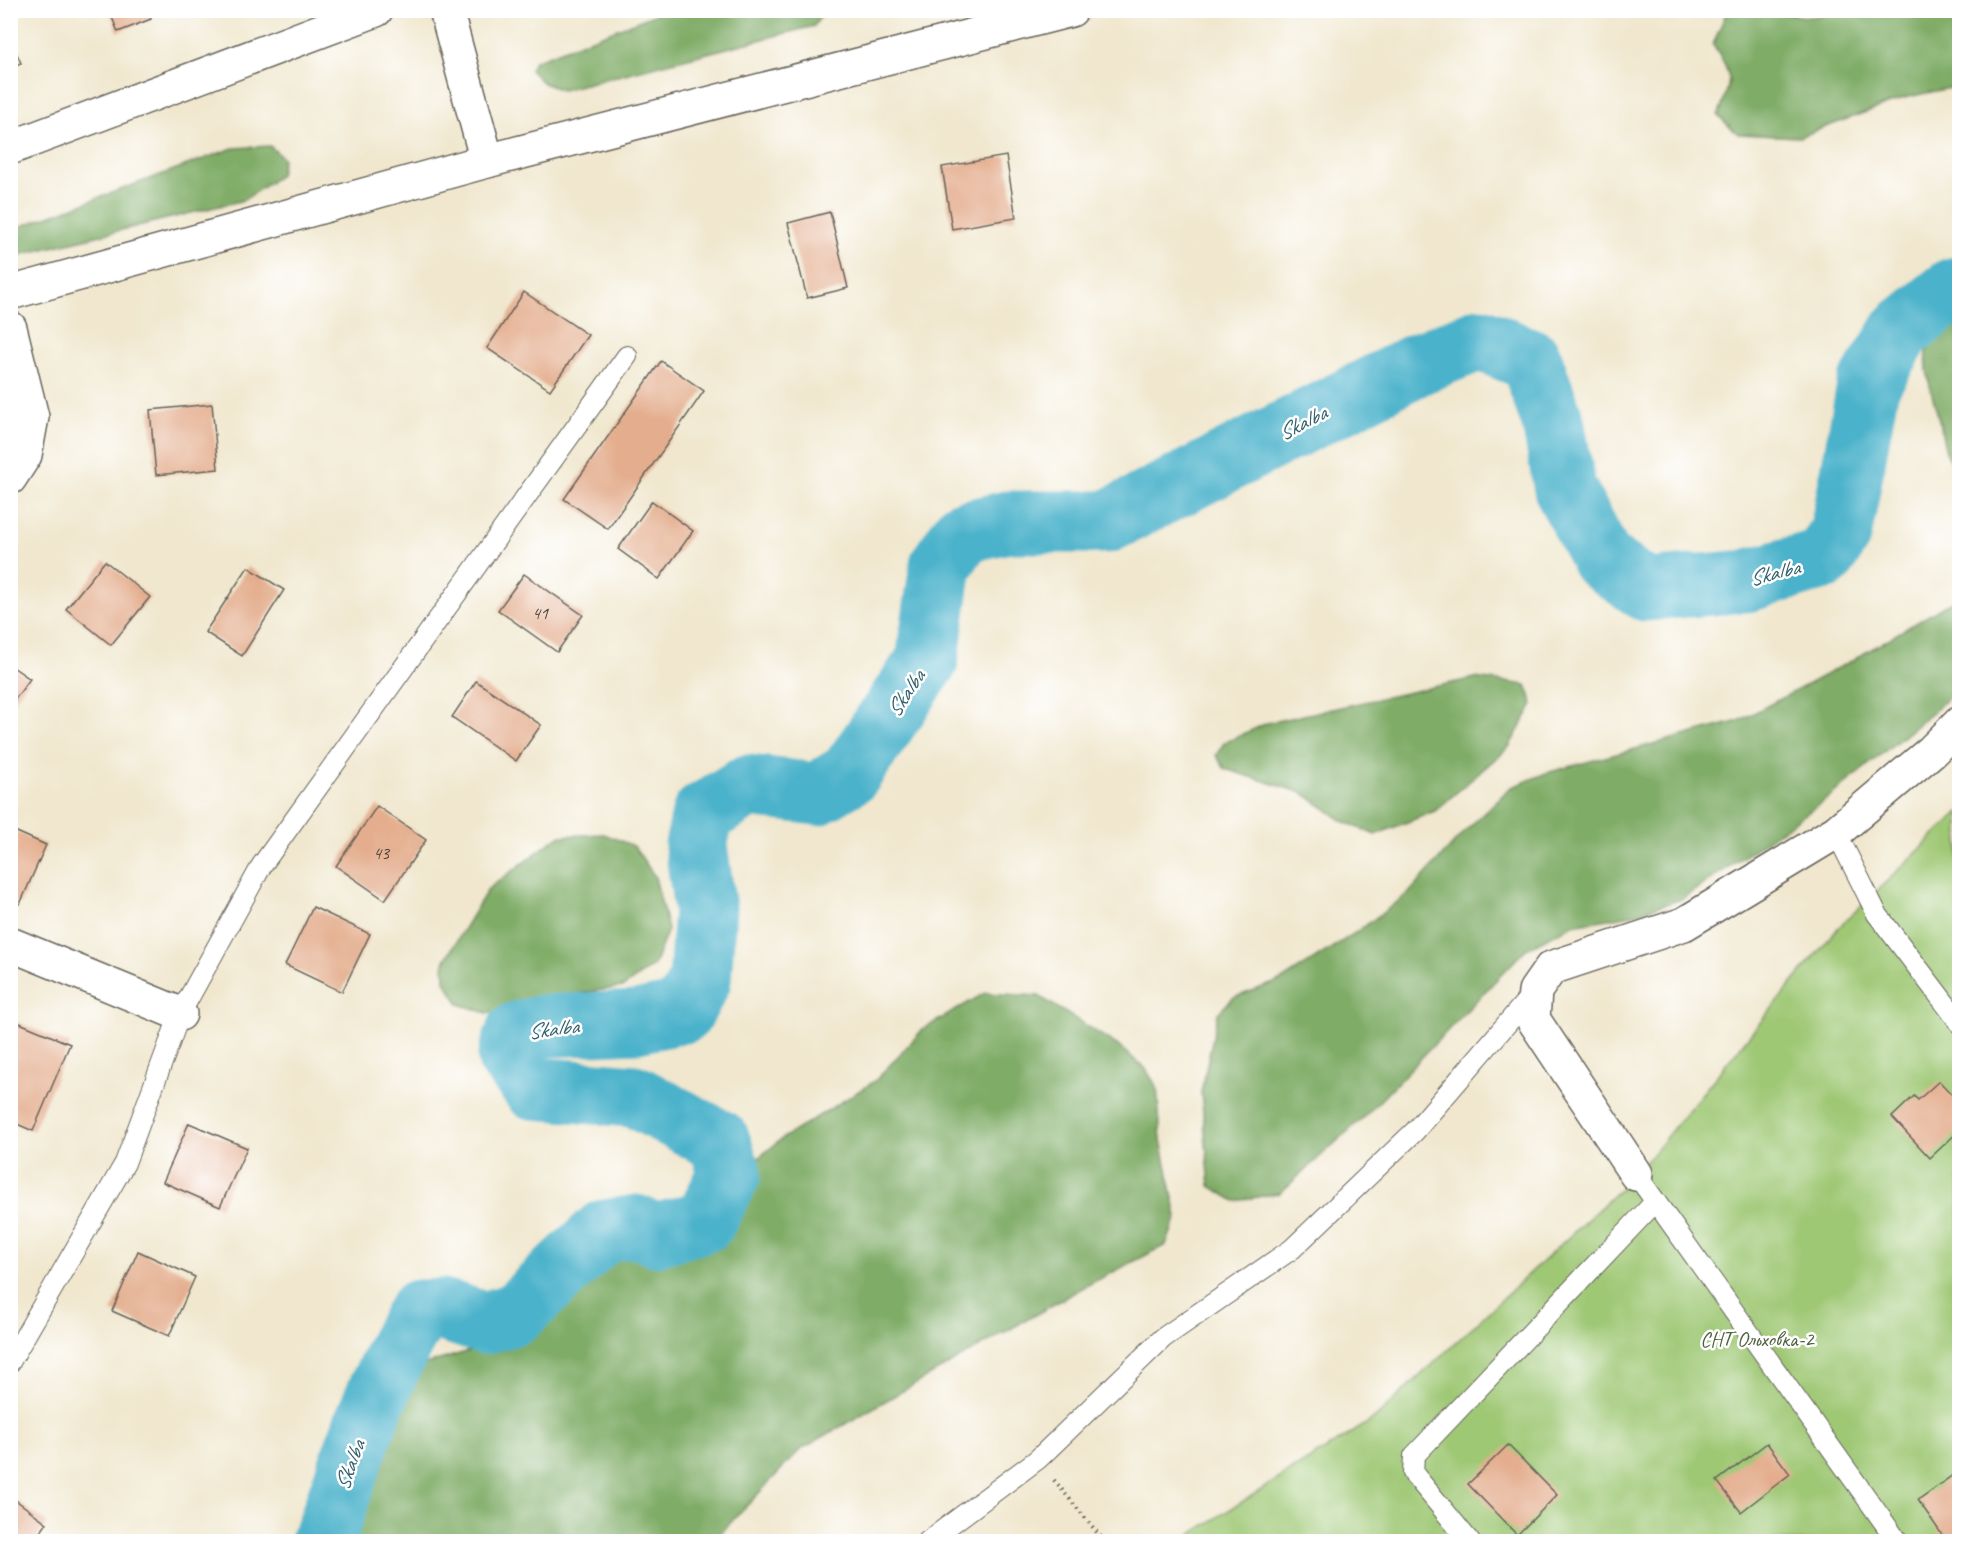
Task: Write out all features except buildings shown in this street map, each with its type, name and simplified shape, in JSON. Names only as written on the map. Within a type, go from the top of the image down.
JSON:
[{"type":"street","points":[[10,148],[376,10]]},
{"type":"street","points":[[446,10],[487,161]]},
{"type":"street","points":[[10,293],[487,161],[1071,10]]},
{"type":"street","points":[[10,328],[32,417],[25,455],[10,478]]},
{"type":"street","points":[[1636,1174],[1533,1019],[1535,991],[1551,968],[1683,924],[1836,832],[1932,751],[1959,723]]},
{"type":"street","points":[[10,944],[180,1014]]},
{"type":"lane","points":[[10,1362],[125,1162],[180,1014],[262,865],[627,356]]},
{"type":"lane","points":[[1836,832],[1877,914],[1959,1023]]},
{"type":"lane","points":[[927,1542],[1038,1459],[1163,1338],[1292,1250],[1415,1131],[1535,991]]},
{"type":"lane","points":[[1636,1174],[1898,1542]]},
{"type":"lane","points":[[1470,1542],[1413,1473],[1414,1456],[1655,1202]]},
{"type":"path","points":[[1038,1459],[1105,1542]]},
{"type":"green space","points":[[1766,10],[1808,17],[1831,10],[1959,11],[1959,86],[1904,98],[1799,137],[1738,134],[1718,116],[1729,79],[1725,65],[1713,45],[1727,11]]},
{"type":"green space","points":[[664,11],[824,11],[814,26],[562,90],[543,83],[530,70],[534,61]]},
{"type":"green space","points":[[270,146],[283,158],[280,175],[244,200],[11,257],[11,230],[233,148]]},
{"type":"green space","points":[[1959,309],[1959,476],[1945,449],[1927,373],[1927,359],[1928,346],[1934,333]]},
{"type":"green space","points":[[1959,597],[1959,687],[1934,711],[1823,802],[1682,899],[1627,916],[1572,925],[1526,949],[1369,1112],[1280,1193],[1235,1201],[1210,1186],[1201,1092],[1218,1013],[1233,998],[1282,980],[1355,933],[1408,894],[1461,835],[1510,788],[1546,773],[1739,721],[1853,660]]},
{"type":"green space","points":[[1475,678],[1526,685],[1533,704],[1509,747],[1435,811],[1375,835],[1343,821],[1303,793],[1225,769],[1216,755],[1224,743],[1267,723]]},
{"type":"green space","name":"СНТ Ольховка-2","points":[[1959,812],[1959,1541],[1178,1542],[1374,1419],[1636,1174],[1836,930]]},
{"type":"green space","points":[[604,834],[634,846],[655,877],[668,930],[654,965],[623,987],[538,999],[509,1010],[487,1013],[459,1004],[445,981],[444,962],[488,889],[559,836]]},
{"type":"green space","points":[[985,993],[1039,996],[1117,1045],[1145,1068],[1157,1087],[1161,1140],[1177,1217],[1166,1245],[1080,1289],[800,1450],[713,1541],[334,1541],[378,1427],[423,1365],[476,1349],[509,1334],[554,1301],[569,1279],[592,1254],[622,1241],[658,1255],[720,1237],[753,1162],[783,1138],[875,1081],[923,1029]]},
{"type":"waterway","name":"Skalba","points":[[321,1542],[378,1391],[419,1311],[443,1310],[484,1323],[515,1314],[604,1231],[636,1226],[656,1235],[705,1221],[730,1173],[719,1141],[634,1096],[533,1088],[509,1057],[517,1033],[543,1026],[637,1022],[683,1012],[700,980],[705,909],[696,846],[703,814],[748,786],[817,794],[850,774],[927,661],[941,565],[963,532],[1008,522],[1107,522],[1420,363],[1480,339],[1531,360],[1553,422],[1565,489],[1602,560],[1646,590],[1746,581],[1824,559],[1841,531],[1868,386],[1902,330],[1953,289],[1960,287]]}]
